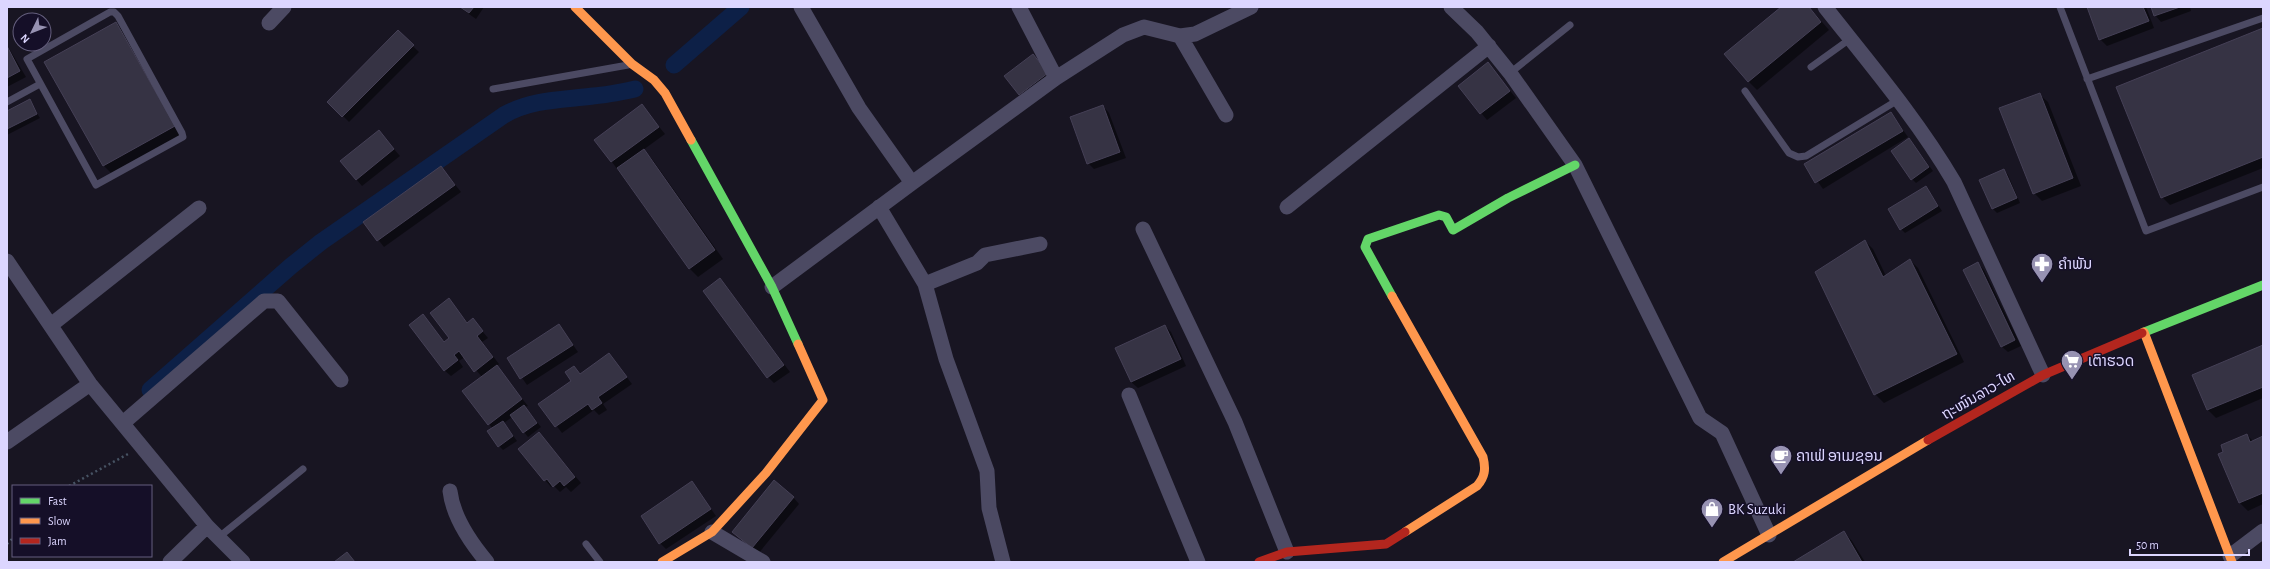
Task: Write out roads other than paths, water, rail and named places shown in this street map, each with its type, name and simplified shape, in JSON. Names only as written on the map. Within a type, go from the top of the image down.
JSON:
[{"type":"street","points":[[269,23],[284,7]]},
{"type":"street","points":[[575,7],[632,64],[654,80],[665,93],[772,287],[823,400],[766,473],[712,532],[662,562]]},
{"type":"street","points":[[801,7],[859,108],[912,183]]},
{"type":"street","points":[[1019,7],[1056,78]]},
{"type":"street","points":[[772,287],[1056,78],[1123,35],[1144,27],[1180,36],[1195,34],[1251,7]]},
{"type":"street","points":[[1451,7],[1489,46],[1510,73],[1574,165],[1700,418],[1722,433],[1770,535]]},
{"type":"street","points":[[1825,7],[1898,100],[1941,160],[1954,182],[2043,375]]},
{"type":"street","points":[[1180,36],[1226,115]]},
{"type":"street","points":[[1287,207],[1489,46]]},
{"type":"street","points":[[1259,562],[1288,552],[1386,544],[1477,486],[1486,474],[1483,456],[1365,247],[1365,243],[1368,239],[1439,215],[1446,217],[1453,230],[1508,198],[1574,165]]},
{"type":"street","points":[[879,207],[924,284],[946,359],[987,471],[989,508],[1003,562]]},
{"type":"street","points":[[51,325],[199,208]]},
{"type":"street","points":[[1143,229],[1235,422],[1288,552]]},
{"type":"street","points":[[924,284],[977,263],[985,255],[1040,244]]},
{"type":"street","points":[[7,261],[90,384],[207,526],[243,562]]},
{"type":"street","name":"ຖະໜົນລາວ-ໄທ","points":[[1723,562],[1740,558],[1770,535],[1979,410],[2043,375],[2144,332],[2263,285]]},
{"type":"street","points":[[123,423],[264,301],[278,301],[341,380]]},
{"type":"street","points":[[2144,332],[2231,559],[2263,531]]},
{"type":"street","points":[[7,442],[90,384]]},
{"type":"street","points":[[1129,395],[1198,562]]},
{"type":"street","points":[[450,491],[451,501],[466,532],[487,562]]},
{"type":"street","points":[[170,562],[207,526]]},
{"type":"street","points":[[712,532],[763,562]]},
{"type":"lane","points":[[2060,7],[2146,231],[2263,187]]},
{"type":"lane","points":[[110,12],[114,12],[183,137],[96,185],[40,84],[28,63],[29,56],[110,12]]},
{"type":"lane","points":[[2087,79],[2263,18]]},
{"type":"lane","points":[[1510,73],[1570,25]]},
{"type":"lane","points":[[1811,67],[1850,39]]},
{"type":"lane","points":[[493,89],[632,64]]},
{"type":"lane","points":[[7,102],[40,84]]},
{"type":"lane","points":[[1745,92],[1789,153],[1798,157],[1806,156],[1898,100]]},
{"type":"lane","points":[[219,537],[303,469]]},
{"type":"lane","points":[[586,544],[600,562]]},
{"type":"waterway","points":[[674,65],[741,7]]},
{"type":"waterway","points":[[150,390],[291,266],[321,242],[504,115],[536,103],[604,95],[635,89]]},
{"type":"place","name":"ຄໍາພັນ","points":[[2042,284]]},
{"type":"place","name":"ເຕົາຮວດ","points":[[2072,380]]},
{"type":"place","name":"ຄາເຟ່ ອາເມຊອນ","points":[[1781,476]]},
{"type":"place","name":"BK Suzuki","points":[[1712,528]]}]
